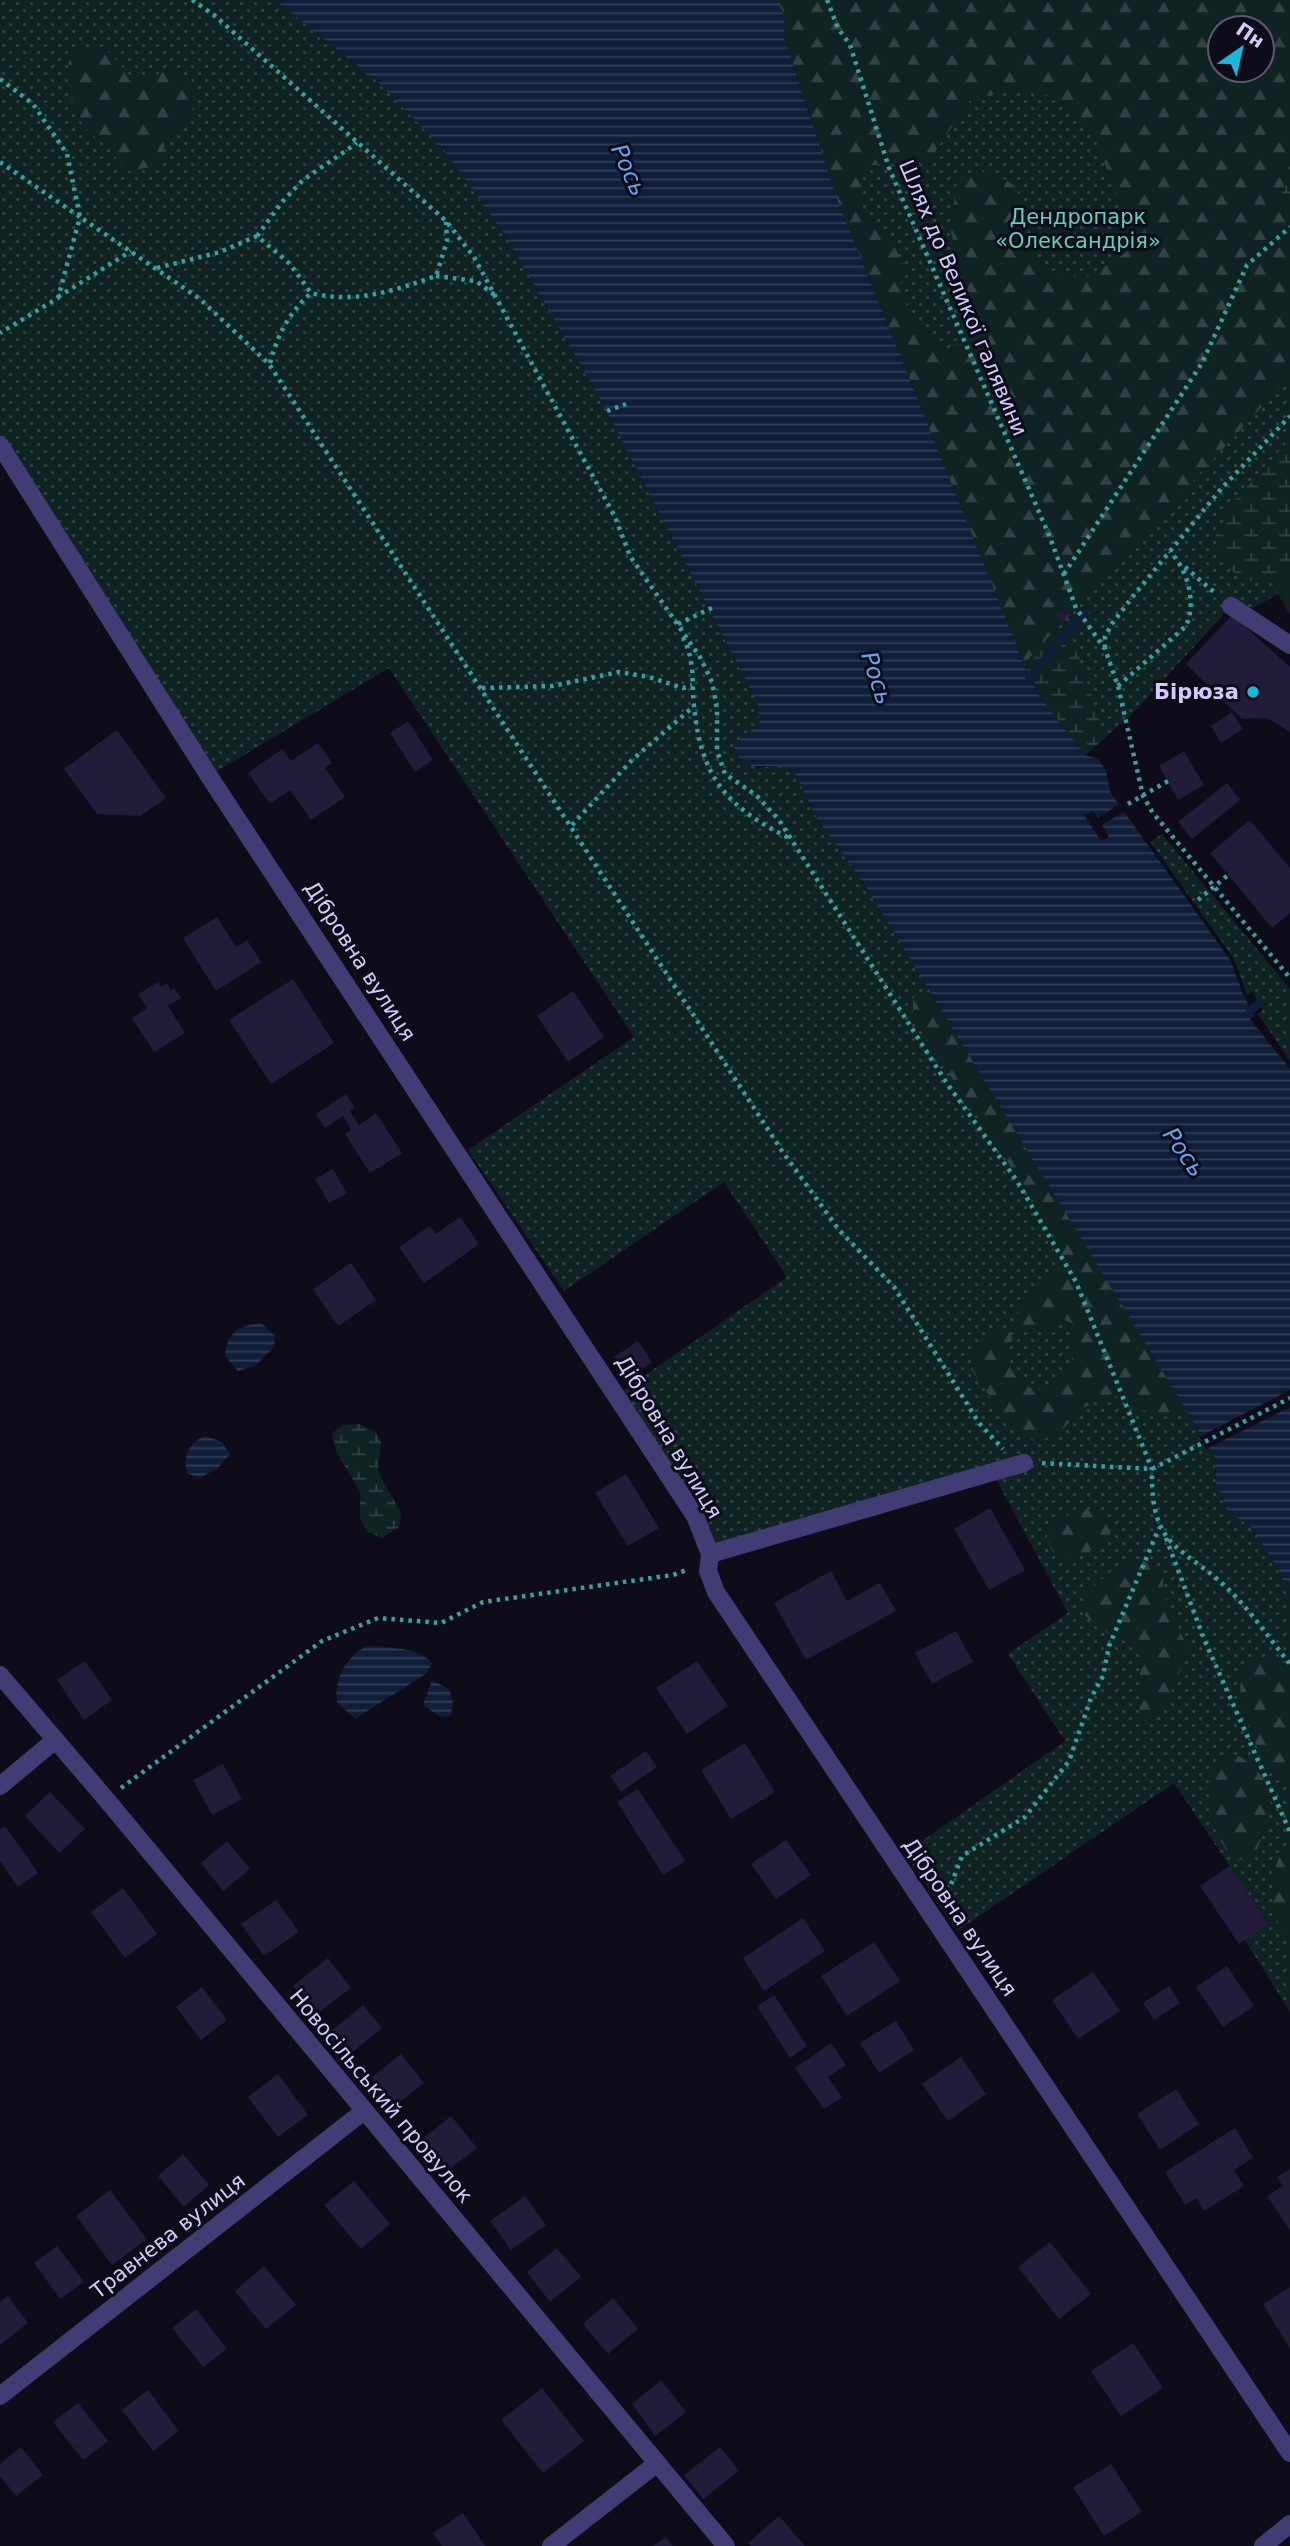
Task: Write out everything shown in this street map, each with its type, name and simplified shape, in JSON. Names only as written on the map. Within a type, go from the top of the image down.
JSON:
[{"type":"street","name":"Дібровна вулиця","points":[[0,446],[209,776],[618,1394],[695,1516],[710,1554],[708,1571],[716,1592],[1290,2453]]},
{"type":"street","points":[[1231,606],[1290,645]]},
{"type":"street","points":[[710,1554],[1024,1462]]},
{"type":"street","name":"Новосільський провулок","points":[[0,1675],[726,2546]]},
{"type":"street","points":[[0,1786],[54,1741]]},
{"type":"street","name":"Травнева вулиця","points":[[0,2396],[364,2111]]},
{"type":"street","points":[[551,2546],[656,2464]]},
{"type":"street","points":[[1263,2546],[1290,2524]]},
{"type":"path","points":[[192,0],[214,15],[446,221],[498,298],[615,517],[630,556],[678,624],[712,682],[717,709],[717,751],[725,774],[756,795],[792,840],[946,1082],[1017,1181],[1076,1282],[1153,1469],[1152,1502],[1160,1527],[1204,1639],[1290,1832]]},
{"type":"path","name":"Шлях до Великої галявини","points":[[827,0],[838,28],[850,45],[889,168],[1076,608],[1105,649],[1118,686],[1143,796]]},
{"type":"path","points":[[0,79],[33,104],[67,155],[80,217],[58,298]]},
{"type":"path","points":[[156,268],[220,252],[257,236],[282,202],[303,180],[357,143]]},
{"type":"path","points":[[0,162],[200,299],[269,364],[782,1151],[839,1230],[894,1287],[979,1423],[999,1447],[1024,1462],[1153,1469],[1290,1398]]},
{"type":"path","points":[[436,276],[447,241],[446,221]]},
{"type":"path","points":[[1064,575],[1202,363],[1247,265],[1290,227]]},
{"type":"path","points":[[257,236],[290,264],[311,293],[335,299],[375,296],[436,276],[476,281],[498,298]]},
{"type":"path","points":[[0,333],[131,251]]},
{"type":"path","points":[[269,364],[284,322],[294,308],[311,293]]},
{"type":"path","points":[[607,411],[626,404]]},
{"type":"path","points":[[1105,649],[1105,637],[1111,625],[1221,489],[1290,416]]},
{"type":"path","points":[[1170,551],[1184,567],[1231,606]]},
{"type":"path","points":[[1118,686],[1186,626],[1191,615],[1184,567]]},
{"type":"path","points":[[678,624],[716,606]]},
{"type":"path","points":[[678,624],[694,659],[694,706],[700,745],[706,762],[735,806],[759,824],[792,840]]},
{"type":"path","points":[[482,688],[552,686],[619,672],[649,677],[683,688],[692,685]]},
{"type":"path","points":[[572,825],[632,760],[694,706]]},
{"type":"path","points":[[1128,804],[1168,781]]},
{"type":"path","points":[[1143,796],[1290,978]]},
{"type":"path","points":[[1198,900],[1228,875]]},
{"type":"path","points":[[936,1922],[962,1856],[1025,1816],[1069,1761],[1091,1698],[1103,1676],[1109,1646],[1160,1527]]},
{"type":"path","points":[[1166,1537],[1237,1597],[1290,1664]]},
{"type":"path","points":[[106,1799],[322,1642],[378,1618],[441,1623],[483,1602],[673,1575],[710,1554]]},
{"type":"green space","points":[[0,0],[275,0],[378,82],[445,151],[505,235],[602,402],[757,702],[760,725],[744,735],[758,768],[779,765],[794,771],[816,817],[866,887],[1215,1457],[1216,1486],[1232,1515],[1250,1525],[1290,1587],[1290,2012],[1245,1940],[1268,1923],[1174,1783],[957,1931],[905,1853],[1065,1741],[1008,1654],[1068,1613],[992,1472],[710,1554],[618,1394],[787,1277],[724,1182],[564,1291],[468,1150],[634,1037],[389,668],[209,776],[0,445]]},
{"type":"green space","name":"Дендропарк «Олександрія»","points":[[775,0],[1290,0],[1290,587],[1253,608],[1235,602],[1132,714],[1085,755],[1029,677],[837,199]]},
{"type":"green space","name":"Дендропарк «Олександрія»","points":[[775,0],[1290,0],[1290,376],[1024,664],[837,199],[784,36],[786,16]],"holes":[[[1036,88],[1090,125],[1136,246],[1087,277],[1043,274],[1016,187],[991,170],[957,177],[951,231],[972,320],[948,357],[908,311],[900,282],[905,273],[890,232],[877,226],[860,209],[863,190],[861,169],[871,165],[927,163],[972,98]]]},
{"type":"green space","points":[[87,48],[106,49],[129,75],[135,78],[149,78],[173,68],[191,79],[197,102],[185,121],[166,138],[162,156],[150,167],[129,171],[105,145],[88,132],[81,120],[69,91],[68,71],[73,52]]},
{"type":"green space","points":[[1290,158],[1290,209],[1282,195]]},
{"type":"green space","points":[[1290,439],[1290,572],[1286,577],[1244,582],[1227,566],[1215,537],[1234,501]]},
{"type":"green space","points":[[1290,536],[1290,615],[1270,579],[1286,577]]},
{"type":"green space","points":[[1054,631],[1069,639],[1078,654],[1105,738],[1085,755],[1040,697],[1024,664]]},
{"type":"green space","points":[[1162,834],[1290,989],[1290,1067],[1255,1016],[1263,1010],[1252,992],[1244,997],[1231,961],[1148,843]]},
{"type":"green space","points":[[928,988],[1187,1410],[1160,1418],[1111,1394],[1079,1410],[1065,1427],[1039,1443],[1008,1419],[969,1366],[980,1344],[999,1329],[1008,1329],[1012,1338],[1007,1360],[1022,1383],[1036,1391],[1050,1383],[1072,1360],[1070,1338],[1074,1325],[1065,1319],[1043,1331],[1018,1331],[1017,1320],[1023,1303],[1060,1270],[1053,1249],[1054,1232],[913,1019],[913,998]]},
{"type":"green space","points":[[359,1424],[376,1432],[381,1442],[378,1471],[401,1513],[399,1527],[382,1538],[368,1532],[360,1518],[360,1492],[336,1451],[332,1433],[343,1425]]},
{"type":"green space","points":[[1088,1509],[1113,1519],[1109,1540],[1072,1561],[1056,1558],[1046,1538],[1060,1518]]},
{"type":"green space","points":[[1128,1557],[1143,1560],[1164,1574],[1162,1591],[1188,1649],[1176,1682],[1165,1702],[1150,1717],[1139,1723],[1141,1649],[1111,1635],[1085,1616],[1087,1592]]},
{"type":"green space","points":[[1256,1658],[1274,1659],[1290,1665],[1290,1787],[1264,1767],[1240,1701],[1241,1667]]},
{"type":"green space","points":[[1239,1756],[1264,1779],[1270,1802],[1269,1814],[1254,1857],[1236,1861],[1214,1825],[1209,1798],[1210,1784],[1221,1758]]},
{"type":"green space","points":[[1283,1847],[1290,1849],[1290,1942],[1277,1920],[1273,1896],[1275,1872]]},
{"type":"water","name":"Рось","points":[[275,0],[775,0],[779,4],[784,17],[784,37],[837,199],[1029,677],[1040,697],[1085,755],[1098,759],[1106,770],[1110,792],[1231,961],[1250,1010],[1290,1067],[1290,1587],[1250,1525],[1232,1515],[1216,1486],[1215,1457],[866,887],[816,817],[794,771],[742,763],[734,747],[744,735],[760,725],[757,702],[602,402],[505,235],[445,151],[378,82]]},
{"type":"water","points":[[261,1323],[275,1336],[274,1347],[256,1365],[238,1371],[225,1356],[228,1341],[240,1328]]},
{"type":"water","points":[[205,1436],[222,1442],[230,1454],[217,1469],[199,1478],[187,1473],[186,1460],[191,1446]]},
{"type":"water","points":[[367,1646],[411,1651],[432,1663],[427,1673],[355,1719],[337,1702],[337,1685],[347,1662]]},
{"type":"water","points":[[432,1680],[449,1689],[453,1701],[451,1716],[440,1717],[423,1705]]},
{"type":"pier","points":[[1122,802],[1234,959],[1247,995],[1244,997],[1231,961],[1125,811],[1102,825],[1109,837],[1101,841],[1085,816],[1093,811],[1098,818]]},
{"type":"pier","points":[[1258,1014],[1290,1061],[1290,1069],[1250,1019]]},
{"type":"pier","points":[[1290,1390],[1290,1407],[1206,1449],[1199,1437]]},
{"type":"building","points":[[1062,611],[1066,616],[1061,621],[1056,616]]},
{"type":"building","name":"Бірюза","points":[[1232,615],[1290,667],[1290,732],[1267,718],[1242,719],[1186,664]]},
{"type":"building","points":[[1232,712],[1243,729],[1221,743],[1211,726]]},
{"type":"building","points":[[408,721],[433,760],[415,772],[390,733]]},
{"type":"building","points":[[117,730],[166,798],[140,816],[97,814],[64,769]]},
{"type":"building","points":[[318,743],[332,763],[325,768],[345,797],[311,820],[290,790],[270,804],[248,773],[282,749],[291,761]]},
{"type":"building","points":[[1184,751],[1204,785],[1178,800],[1159,766]]},
{"type":"building","points":[[1227,783],[1240,800],[1192,839],[1178,822]]},
{"type":"building","points":[[1250,820],[1290,868],[1290,913],[1272,928],[1210,853]]},
{"type":"building","points":[[217,917],[236,947],[247,940],[261,962],[216,991],[183,938]]},
{"type":"building","points":[[293,979],[334,1043],[271,1084],[229,1020]]},
{"type":"building","points":[[158,982],[161,987],[167,983],[181,998],[168,1006],[185,1033],[154,1052],[132,1018],[147,1008],[138,994]]},
{"type":"building","points":[[573,991],[604,1037],[568,1062],[537,1016]]},
{"type":"building","points":[[346,1094],[355,1108],[350,1111],[359,1125],[376,1113],[402,1153],[370,1173],[345,1134],[351,1130],[343,1116],[325,1128],[316,1114]]},
{"type":"building","points":[[333,1169],[347,1193],[329,1203],[315,1179]]},
{"type":"building","points":[[460,1217],[479,1244],[424,1283],[399,1247],[430,1226],[436,1234]]},
{"type":"building","points":[[351,1263],[376,1300],[338,1326],[313,1289]]},
{"type":"building","points":[[638,1341],[652,1362],[628,1378],[614,1357]]},
{"type":"building","points":[[626,1474],[659,1528],[628,1546],[595,1493]]},
{"type":"building","points":[[990,1508],[1025,1570],[989,1590],[954,1529]]},
{"type":"building","points":[[831,1571],[847,1601],[880,1583],[896,1611],[806,1660],[774,1603]]},
{"type":"building","points":[[956,1631],[973,1662],[932,1684],[915,1653]]},
{"type":"building","points":[[85,1661],[112,1700],[84,1720],[57,1680]]},
{"type":"building","points":[[697,1661],[728,1706],[687,1734],[656,1688]]},
{"type":"building","points":[[745,1743],[775,1792],[731,1819],[701,1770]]},
{"type":"building","points":[[646,1751],[657,1767],[621,1792],[610,1776]]},
{"type":"building","points":[[223,1764],[242,1799],[212,1815],[193,1780]]},
{"type":"building","points":[[638,1789],[685,1861],[663,1875],[617,1802]]},
{"type":"building","points":[[50,1792],[85,1829],[59,1853],[25,1816]]},
{"type":"building","points":[[5,1826],[38,1873],[18,1887],[0,1861],[0,1829]]},
{"type":"building","points":[[786,1840],[811,1875],[776,1899],[751,1864]]},
{"type":"building","points":[[227,1841],[250,1869],[223,1891],[201,1863]]},
{"type":"building","points":[[1230,1866],[1269,1924],[1239,1944],[1200,1886]]},
{"type":"building","points":[[123,1888],[157,1934],[125,1958],[91,1912]]},
{"type":"building","points":[[276,1900],[299,1932],[264,1956],[241,1924]]},
{"type":"building","points":[[803,1918],[825,1951],[764,1991],[743,1958]]},
{"type":"building","points":[[874,1942],[900,1981],[847,2016],[821,1976]]},
{"type":"building","points":[[328,1958],[351,1988],[315,2015],[293,1986]]},
{"type":"building","points":[[1227,1966],[1254,2006],[1223,2027],[1196,1987]]},
{"type":"building","points":[[1093,1972],[1120,2011],[1078,2039],[1052,2000]]},
{"type":"building","points":[[1169,1986],[1180,2003],[1154,2020],[1143,2003]]},
{"type":"building","points":[[202,1987],[227,2020],[201,2040],[176,2007]]},
{"type":"building","points":[[774,1995],[807,2046],[790,2058],[757,2006]]},
{"type":"building","points":[[363,2005],[382,2028],[343,2060],[324,2037]]},
{"type":"building","points":[[896,2021],[914,2050],[879,2073],[860,2043]]},
{"type":"building","points":[[831,2043],[846,2065],[828,2077],[842,2097],[824,2109],[795,2068]]},
{"type":"building","points":[[401,2054],[424,2083],[395,2106],[372,2077]]},
{"type":"building","points":[[961,2057],[986,2094],[948,2121],[922,2084]]},
{"type":"building","points":[[278,2074],[308,2115],[278,2137],[248,2097]]},
{"type":"building","points":[[1176,2089],[1199,2124],[1160,2150],[1137,2114]]},
{"type":"building","points":[[451,2116],[477,2148],[446,2172],[421,2140]]},
{"type":"building","points":[[1235,2128],[1253,2158],[1234,2170],[1244,2186],[1204,2211],[1196,2198],[1185,2205],[1165,2172]]},
{"type":"building","points":[[183,2154],[209,2185],[184,2207],[158,2176]]},
{"type":"building","points":[[1290,2169],[1290,2230],[1267,2196],[1283,2186],[1277,2177]]},
{"type":"building","points":[[354,2181],[390,2224],[361,2249],[324,2205]]},
{"type":"building","points":[[110,2190],[147,2239],[112,2265],[76,2216]]},
{"type":"building","points":[[525,2196],[546,2225],[511,2250],[490,2221]]},
{"type":"building","points":[[1050,2242],[1091,2294],[1059,2319],[1018,2267]]},
{"type":"building","points":[[57,2246],[84,2282],[60,2299],[34,2263]]},
{"type":"building","points":[[557,2248],[581,2277],[550,2302],[527,2272]]},
{"type":"building","points":[[264,2266],[296,2305],[266,2329],[235,2291]]},
{"type":"building","points":[[1290,2287],[1290,2349],[1263,2304]]},
{"type":"building","points":[[8,2296],[28,2323],[0,2345],[0,2302]]},
{"type":"building","points":[[613,2298],[638,2329],[608,2354],[583,2324]]},
{"type":"building","points":[[196,2309],[227,2349],[203,2367],[172,2328]]},
{"type":"building","points":[[1133,2343],[1163,2388],[1121,2416],[1091,2371]]},
{"type":"building","points":[[661,2380],[686,2412],[655,2436],[632,2404]]},
{"type":"building","points":[[542,2388],[584,2441],[543,2473],[501,2420]]},
{"type":"building","points":[[148,2390],[179,2431],[153,2451],[122,2410]]},
{"type":"building","points":[[78,2403],[108,2441],[83,2460],[53,2422]]},
{"type":"building","points":[[21,2447],[43,2475],[16,2496],[0,2476],[0,2464]]},
{"type":"building","points":[[720,2447],[739,2471],[703,2499],[684,2475]]},
{"type":"building","points":[[1111,2464],[1142,2512],[1104,2536],[1073,2487]]},
{"type":"building","points":[[463,2513],[485,2546],[442,2546],[433,2533]]},
{"type":"building","points":[[779,2516],[805,2546],[751,2546],[748,2543]]},
{"type":"building","points":[[666,2537],[673,2546],[653,2546]]},
{"type":"waterway","points":[[1029,677],[1085,612]]},
{"type":"waterway","points":[[1250,1010],[1258,1004]]},
{"type":"place","name":"Бірюза","points":[[1253,692]]}]
